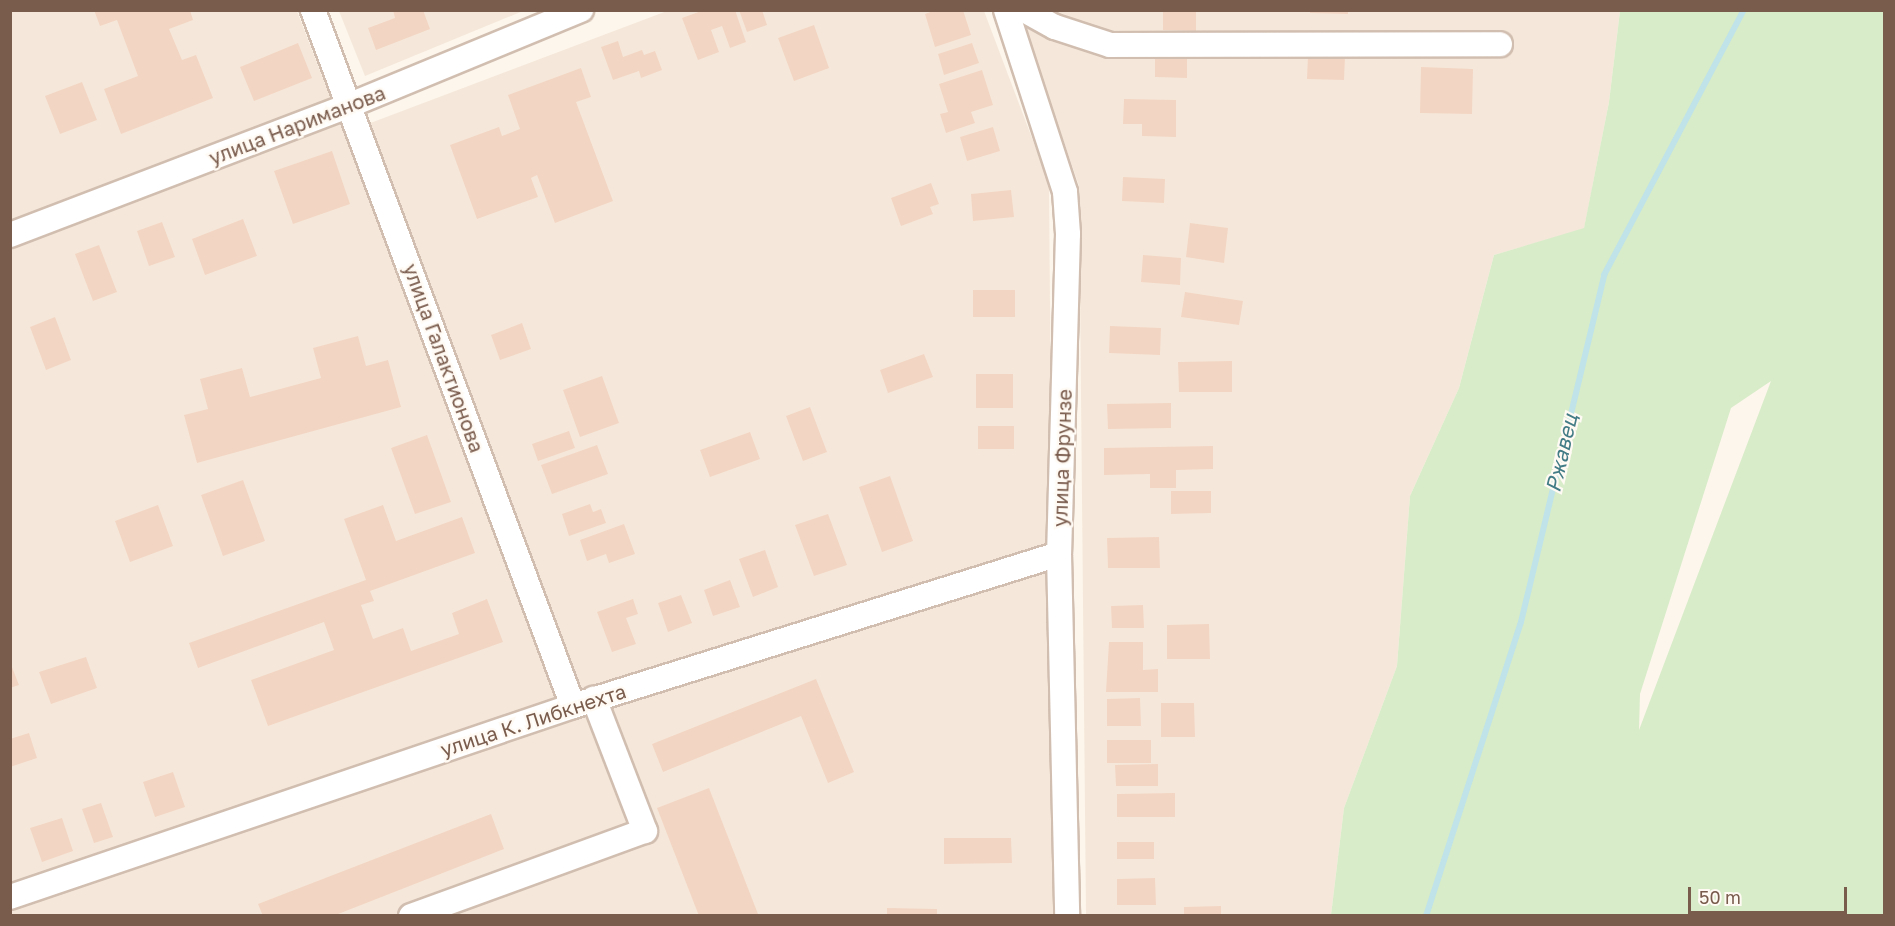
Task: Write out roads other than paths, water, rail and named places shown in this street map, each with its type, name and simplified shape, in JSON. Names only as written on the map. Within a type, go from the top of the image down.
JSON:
[{"type":"street","name":"улица Галактионова","points":[[313,10],[583,703],[645,831],[411,915]]},
{"type":"street","name":"улица Нариманова","points":[[10,235],[350,105],[581,10]]},
{"type":"street","name":"улица Фрунзе","points":[[1006,10],[1065,192],[1068,234],[1059,554],[1067,915]]},
{"type":"street","points":[[1024,10],[1055,27],[1110,45],[1500,44]]},
{"type":"street","name":"улица К. Либкнехта","points":[[10,897],[583,703],[1059,554]]},
{"type":"street","points":[[10,908],[13,915]]},
{"type":"waterway","name":"Ржавец","points":[[1426,916],[1521,622],[1604,275],[1744,10]]}]
